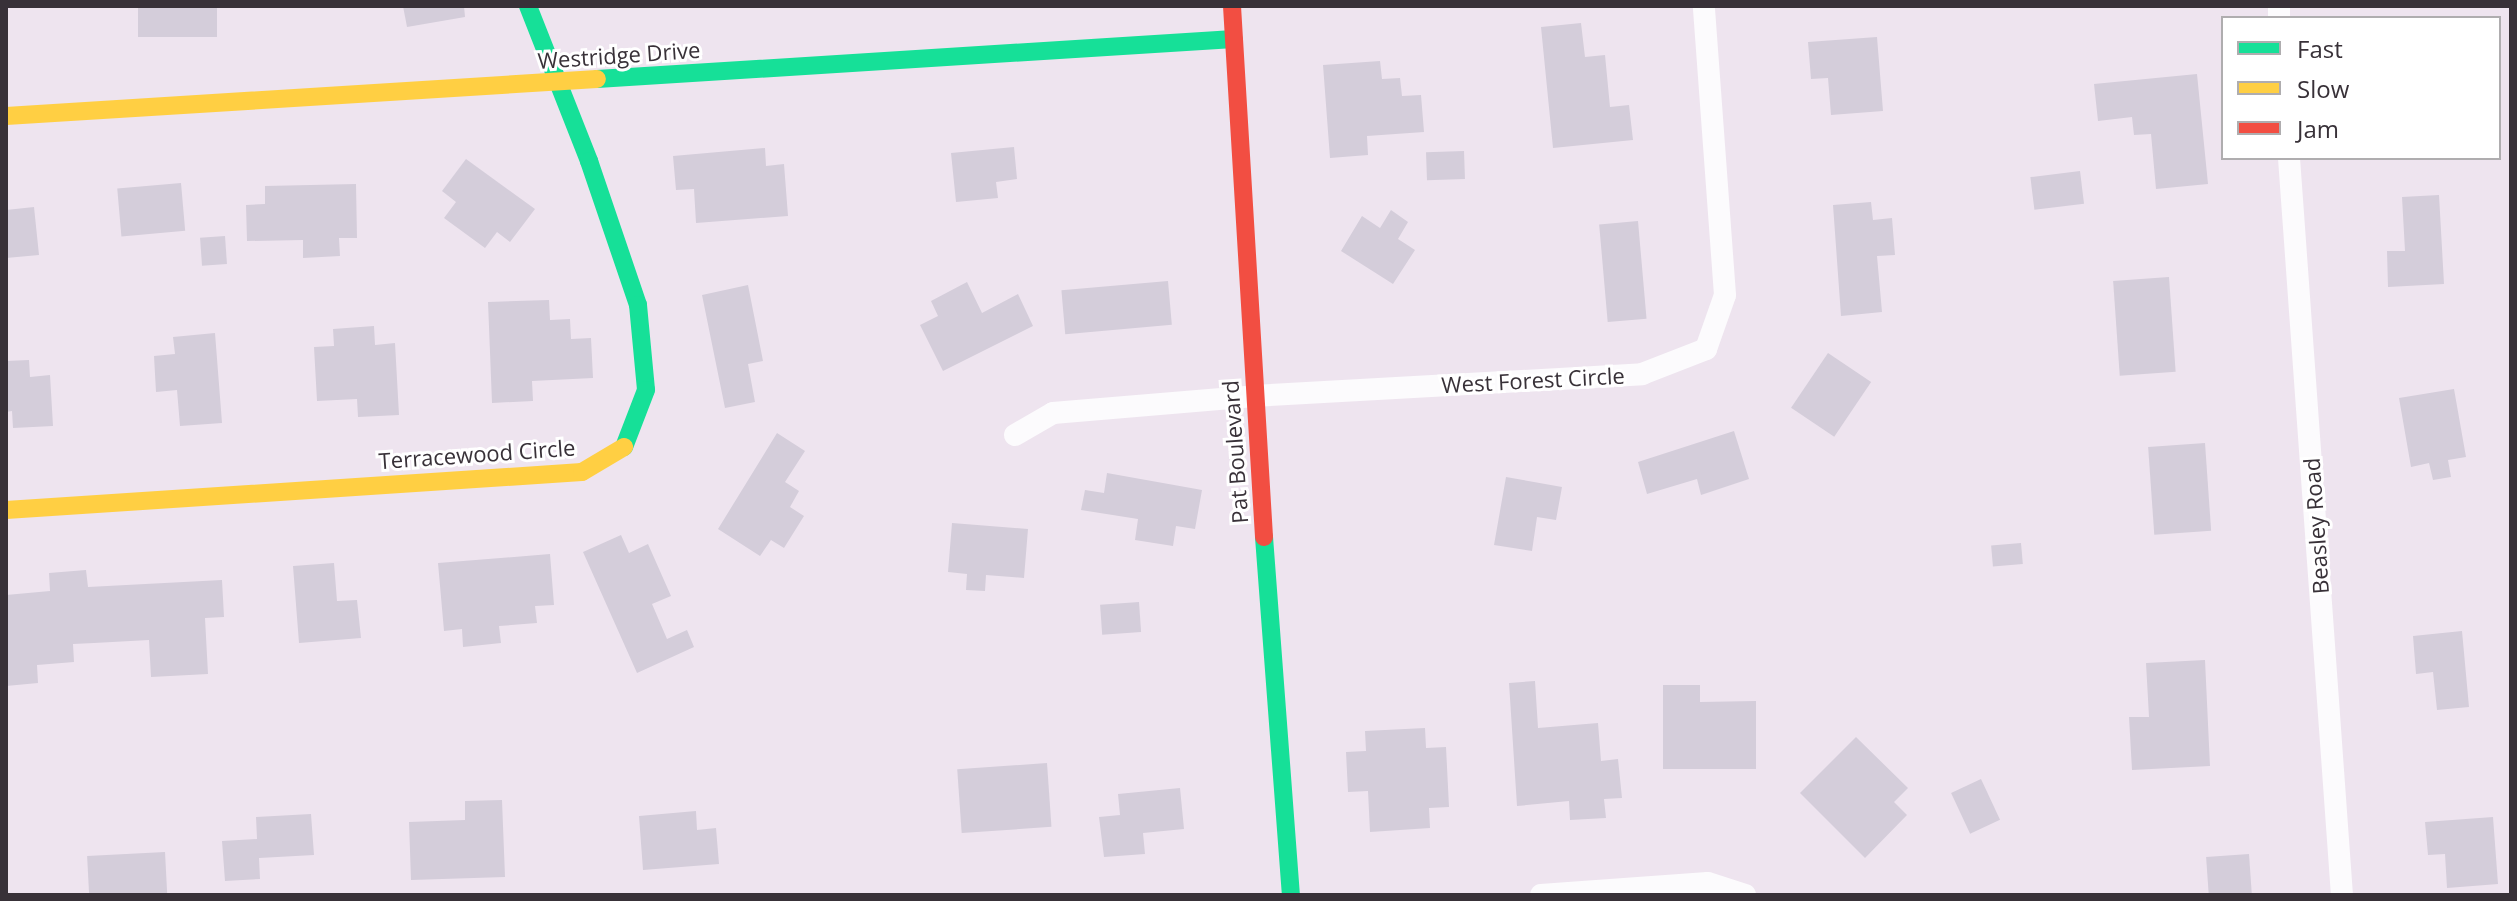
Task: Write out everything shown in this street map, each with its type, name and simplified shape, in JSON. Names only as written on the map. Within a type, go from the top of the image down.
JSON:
[{"type":"street","name":"Terracewood Circle","points":[[6,510],[582,472],[623,449],[646,390],[638,305],[589,161],[528,6]]},
{"type":"street","name":"Pat Boulevard","points":[[1232,6],[1254,396],[1291,895]]},
{"type":"street","name":"West Forest Circle","points":[[1015,435],[1053,413],[1254,396],[1642,374],[1706,349],[1725,295],[1704,6]]},
{"type":"street","name":"Westridge Drive","points":[[6,116],[1234,39]]},
{"type":"street","name":"Beasley Road","points":[[2289,160],[2342,895]]},
{"type":"street","points":[[1541,895],[1708,883],[1745,895]]},
{"type":"building","points":[[138,6],[217,6],[217,37],[138,37]]},
{"type":"building","points":[[403,6],[464,6],[465,17],[407,27]]},
{"type":"building","points":[[1581,23],[1585,57],[1605,55],[1610,107],[1629,105],[1633,140],[1553,148],[1541,27]]},
{"type":"building","points":[[1877,37],[1883,111],[1831,115],[1828,78],[1811,79],[1808,42]]},
{"type":"building","points":[[1380,61],[1382,79],[1400,78],[1402,96],[1421,95],[1424,132],[1367,136],[1368,155],[1330,158],[1323,65]]},
{"type":"building","points":[[2197,74],[2208,184],[2156,189],[2151,134],[2134,135],[2132,117],[2098,121],[2094,84]]},
{"type":"building","points":[[1014,147],[1017,179],[996,182],[998,198],[956,202],[951,153]]},
{"type":"building","points":[[765,148],[766,166],[784,164],[788,216],[696,223],[694,189],[676,190],[673,156]]},
{"type":"building","points":[[1464,151],[1465,179],[1427,180],[1426,152]]},
{"type":"building","points":[[466,159],[535,209],[510,242],[497,232],[485,248],[444,218],[456,202],[442,191]]},
{"type":"building","points":[[2080,171],[2084,204],[2034,210],[2030,177]]},
{"type":"building","points":[[181,183],[185,231],[121,236],[117,189]]},
{"type":"building","points":[[356,184],[357,238],[339,238],[340,256],[303,258],[303,240],[247,241],[246,205],[265,204],[265,186]]},
{"type":"building","points":[[2439,195],[2444,284],[2388,287],[2387,251],[2405,251],[2402,197]]},
{"type":"building","points":[[1871,202],[1873,220],[1892,218],[1895,255],[1877,256],[1882,312],[1841,316],[1833,205]]},
{"type":"building","points":[[34,207],[39,255],[6,258],[6,210]]},
{"type":"building","points":[[1391,210],[1408,222],[1398,239],[1415,250],[1393,284],[1341,251],[1362,216],[1380,228]]},
{"type":"building","points":[[1638,221],[1647,319],[1608,322],[1599,224]]},
{"type":"building","points":[[225,236],[227,264],[202,266],[200,238]]},
{"type":"building","points":[[2169,277],[2176,372],[2120,376],[2113,281]]},
{"type":"building","points":[[1168,281],[1172,325],[1065,334],[1061,290]]},
{"type":"building","points":[[967,282],[982,313],[1018,294],[1033,326],[943,371],[920,325],[938,316],[931,301]]},
{"type":"building","points":[[748,285],[763,361],[748,364],[755,402],[725,408],[702,295]]},
{"type":"building","points":[[549,300],[550,320],[570,319],[571,339],[591,338],[593,378],[532,381],[533,401],[492,403],[488,302]]},
{"type":"building","points":[[374,326],[375,345],[395,343],[399,415],[358,417],[357,399],[317,401],[314,347],[334,346],[333,329]]},
{"type":"building","points":[[215,333],[222,423],[180,426],[177,390],[156,392],[154,356],[175,354],[173,337]]},
{"type":"building","points":[[1828,353],[1871,382],[1834,437],[1791,408]]},
{"type":"building","points":[[29,360],[30,377],[50,375],[53,426],[13,428],[12,411],[6,412],[6,361]]},
{"type":"building","points":[[2454,389],[2466,457],[2448,460],[2451,477],[2433,480],[2429,463],[2411,467],[2399,398]]},
{"type":"building","points":[[1734,431],[1749,479],[1701,495],[1697,479],[1647,494],[1638,462]]},
{"type":"building","points":[[777,433],[805,451],[785,482],[799,491],[790,507],[804,516],[784,548],[771,540],[760,556],[718,529]]},
{"type":"building","points":[[2205,443],[2211,531],[2154,535],[2148,447]]},
{"type":"building","points":[[1107,473],[1202,490],[1195,529],[1176,526],[1173,546],[1135,540],[1138,519],[1081,510],[1085,490],[1104,493]]},
{"type":"building","points":[[1506,477],[1562,487],[1556,520],[1537,517],[1532,551],[1494,545]]},
{"type":"building","points":[[952,523],[1028,529],[1024,578],[986,575],[985,591],[966,590],[967,574],[948,572]]},
{"type":"building","points":[[621,535],[629,553],[648,544],[671,596],[652,604],[667,639],[687,630],[694,647],[637,673],[583,552]]},
{"type":"building","points":[[2021,543],[2023,564],[1993,567],[1991,546]]},
{"type":"building","points":[[550,554],[554,605],[535,606],[537,623],[499,626],[501,643],[463,647],[462,629],[444,631],[438,563]]},
{"type":"building","points":[[334,563],[337,601],[357,600],[361,638],[299,643],[293,566]]},
{"type":"building","points":[[86,570],[88,587],[222,580],[224,617],[205,618],[208,674],[151,677],[149,640],[73,644],[74,662],[37,665],[38,683],[6,686],[6,595],[50,591],[49,573]]},
{"type":"building","points":[[1139,602],[1141,632],[1102,635],[1100,605]]},
{"type":"building","points":[[2462,631],[2469,707],[2437,710],[2433,672],[2416,674],[2413,636]]},
{"type":"building","points":[[2205,660],[2210,766],[2132,770],[2129,717],[2149,717],[2146,663]]},
{"type":"building","points":[[1535,681],[1538,728],[1598,723],[1601,761],[1618,759],[1622,798],[1604,799],[1606,818],[1570,820],[1569,801],[1517,806],[1509,683]]},
{"type":"building","points":[[1663,685],[1700,685],[1700,702],[1756,701],[1756,769],[1663,769]]},
{"type":"building","points":[[1425,728],[1426,748],[1446,747],[1449,807],[1429,808],[1430,828],[1370,832],[1368,791],[1348,792],[1346,752],[1366,751],[1365,731]]},
{"type":"building","points":[[1856,737],[1908,788],[1894,802],[1907,815],[1865,858],[1800,793]]},
{"type":"building","points":[[1047,763],[1051,827],[962,833],[957,769]]},
{"type":"building","points":[[1981,779],[2000,820],[1970,834],[1951,793]]},
{"type":"building","points":[[1180,788],[1184,829],[1143,833],[1145,854],[1104,857],[1099,817],[1120,815],[1118,794]]},
{"type":"building","points":[[502,800],[505,877],[411,880],[409,822],[465,820],[465,801]]},
{"type":"building","points":[[696,811],[697,830],[716,828],[719,864],[643,870],[639,816]]},
{"type":"building","points":[[311,814],[314,855],[259,858],[260,879],[225,881],[222,841],[257,839],[256,817]]},
{"type":"building","points":[[2493,817],[2498,884],[2447,888],[2445,854],[2428,855],[2425,822]]},
{"type":"building","points":[[165,852],[167,895],[89,895],[87,856]]},
{"type":"building","points":[[2249,854],[2252,895],[2209,895],[2206,857]]},
{"type":"traffic: fast","points":[[528,6],[589,161],[638,305],[646,390],[624,447]]},
{"type":"traffic: fast","points":[[597,79],[1234,39]]},
{"type":"traffic: fast","points":[[1264,537],[1291,895]]},
{"type":"traffic: slow","points":[[6,116],[597,79]]},
{"type":"traffic: slow","points":[[6,510],[582,472],[624,447]]},
{"type":"traffic: jam","points":[[1232,6],[1264,537]]}]
